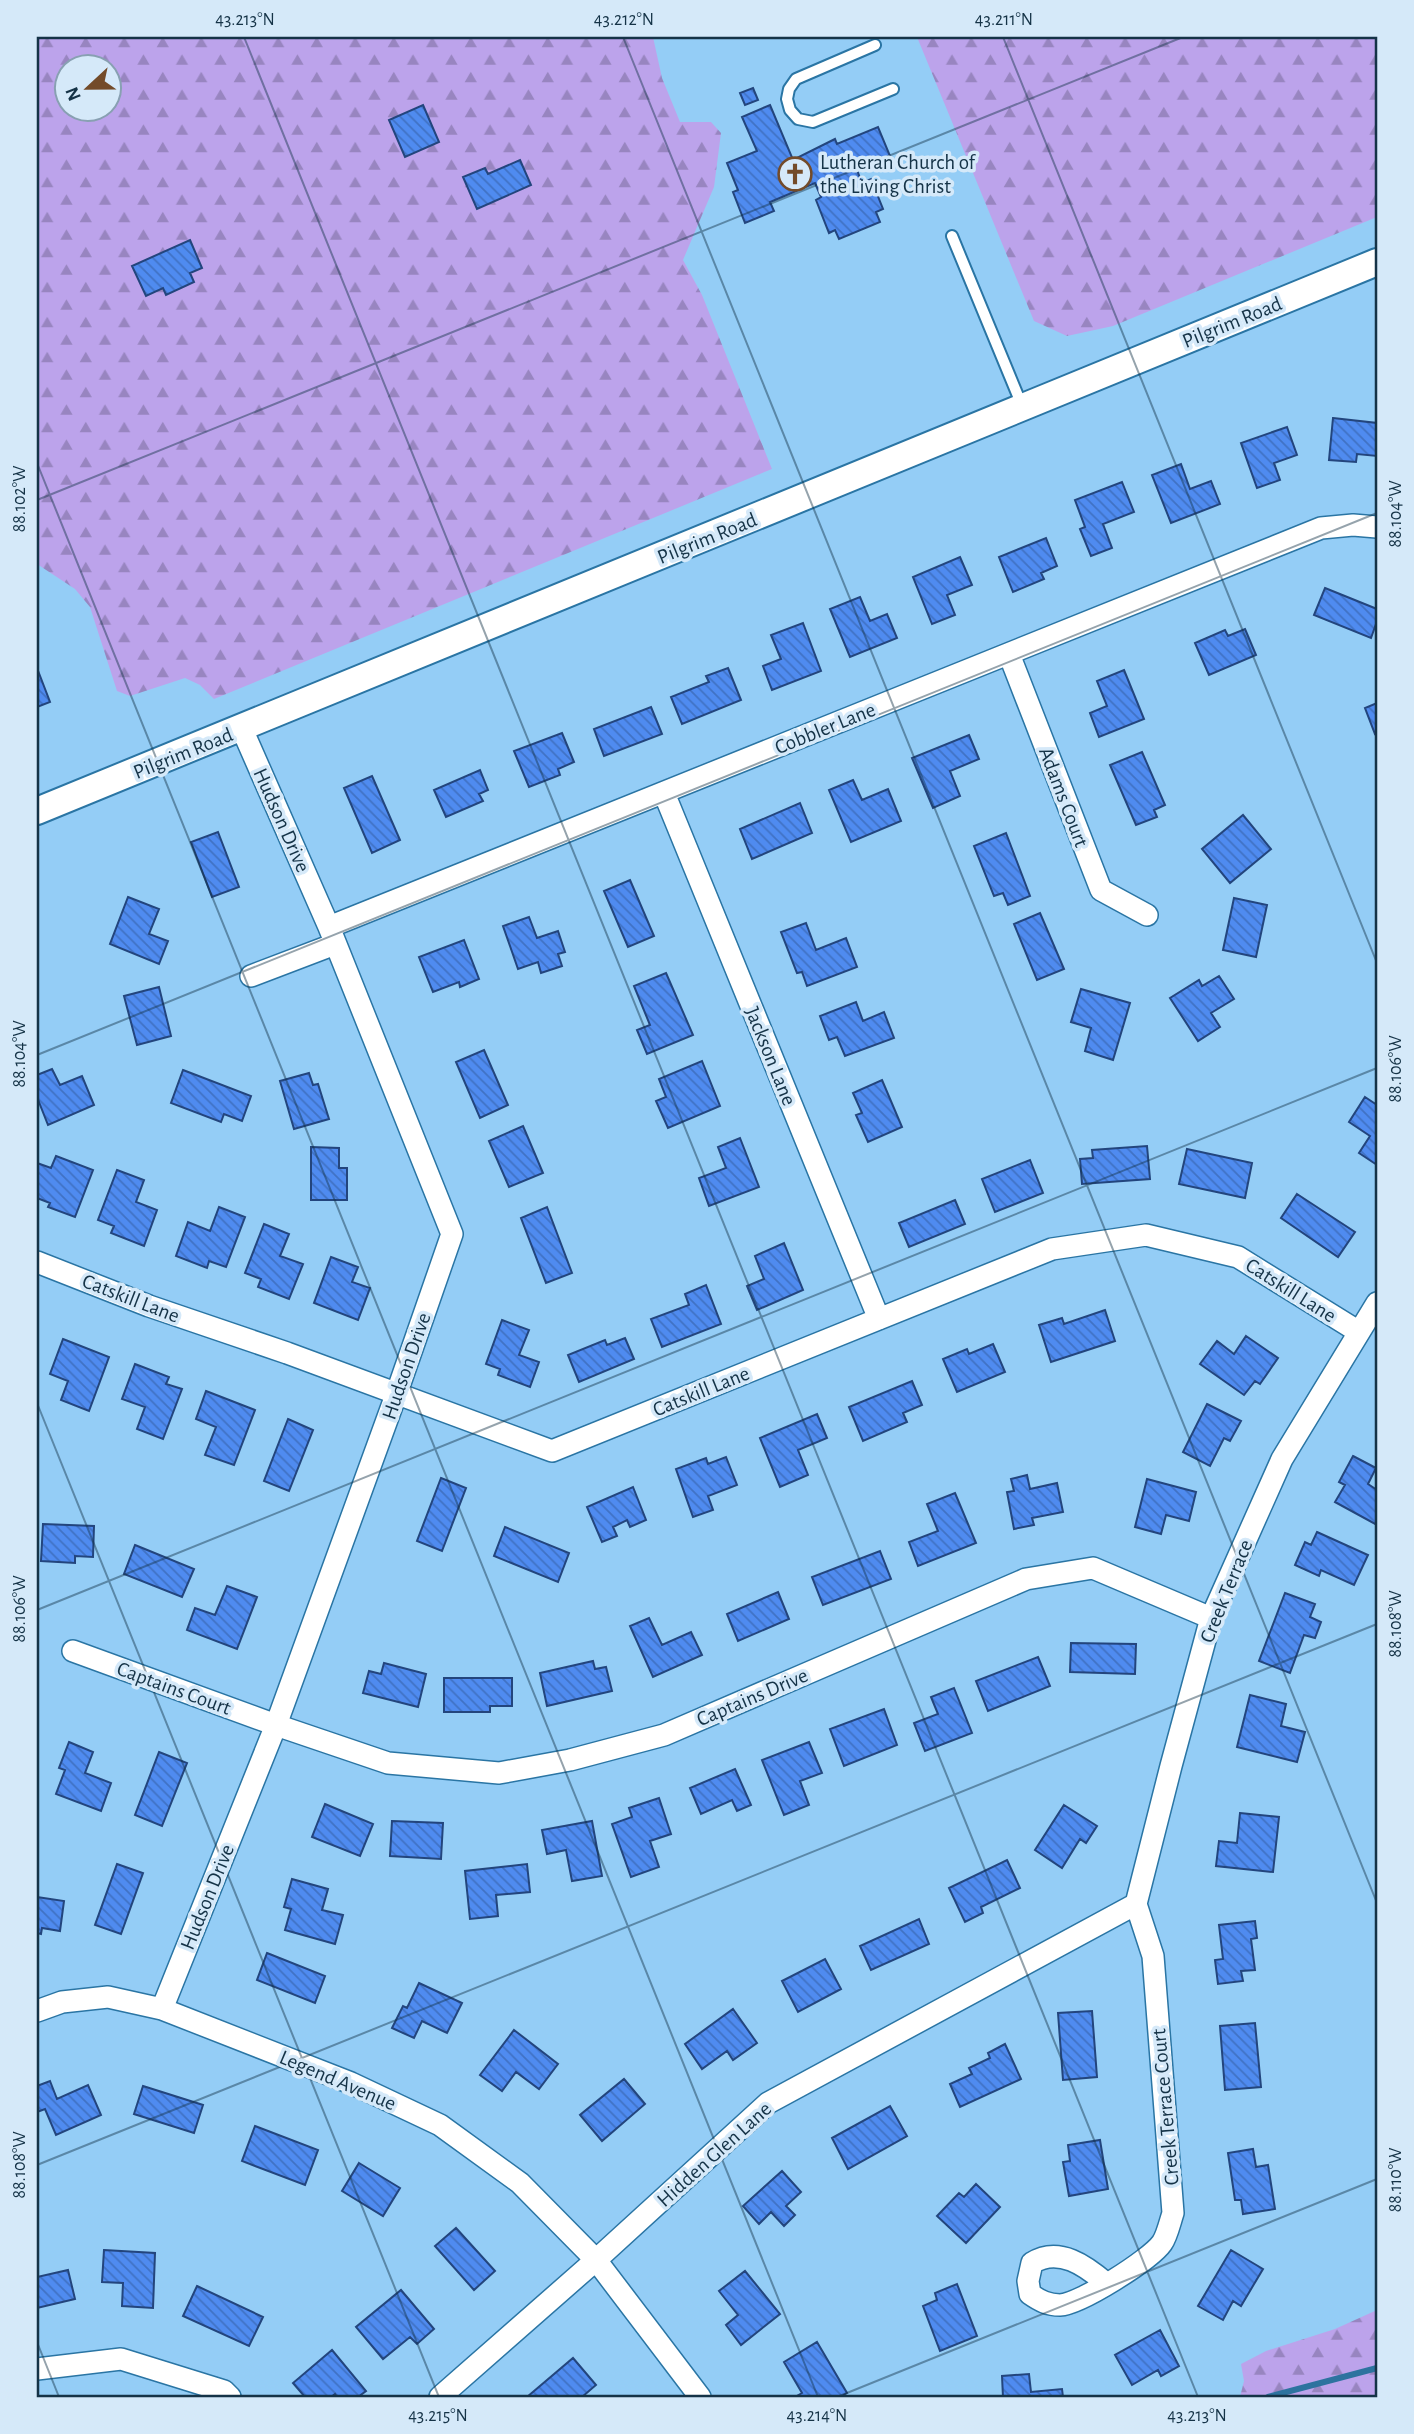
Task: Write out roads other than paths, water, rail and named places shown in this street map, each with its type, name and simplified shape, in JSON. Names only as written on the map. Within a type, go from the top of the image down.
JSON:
[{"type":"street","name":"Pilgrim Road","points":[[37,811],[1377,262]]},
{"type":"street","name":"Cobbler Lane","points":[[251,976],[332,935],[664,793],[1321,528],[1353,525],[1377,527]]},
{"type":"street","name":"Adams Court","points":[[1009,654],[1101,890],[1147,915]]},
{"type":"street","name":"Hudson Drive","points":[[162,2009],[276,1725],[452,1234],[332,935],[242,729]]},
{"type":"street","name":"Jackson Lane","points":[[664,793],[878,1319]]},
{"type":"street","name":"Catskill Lane","points":[[37,1262],[149,1306],[287,1353],[552,1451],[1052,1249],[1146,1235],[1238,1257],[1359,1332]]},
{"type":"street","name":"Creek Terrace","points":[[1136,1904],[1211,1618],[1282,1459],[1377,1303]]},
{"type":"street","name":"Captains Drive","points":[[276,1725],[388,1763],[499,1773],[570,1760],[664,1735],[1026,1579],[1093,1568],[1211,1618]]},
{"type":"street","name":"Captains Court","points":[[73,1651],[276,1725]]},
{"type":"street","name":"Hidden Glen Lane","points":[[440,2397],[596,2260],[768,2103],[1136,1904]]},
{"type":"street","name":"Creek Terrace Court","points":[[1107,2284],[1130,2271],[1162,2243],[1173,2213],[1153,1956],[1136,1904]]},
{"type":"street","name":"Legend Avenue","points":[[37,2011],[62,2002],[108,1997],[162,2009],[351,2083],[440,2125],[520,2183],[596,2260],[700,2397]]},
{"type":"street","points":[[37,2369],[121,2359],[224,2391],[230,2397]]},
{"type":"lane","points":[[875,45],[796,79],[789,89],[787,99],[790,110],[798,118],[813,122],[893,89]]},
{"type":"lane","points":[[952,236],[1024,408]]},
{"type":"waterway","points":[[1268,2397],[1377,2368]]},
{"type":"place","name":"Lutheran Church of the Living Christ","points":[[795,174]]}]
